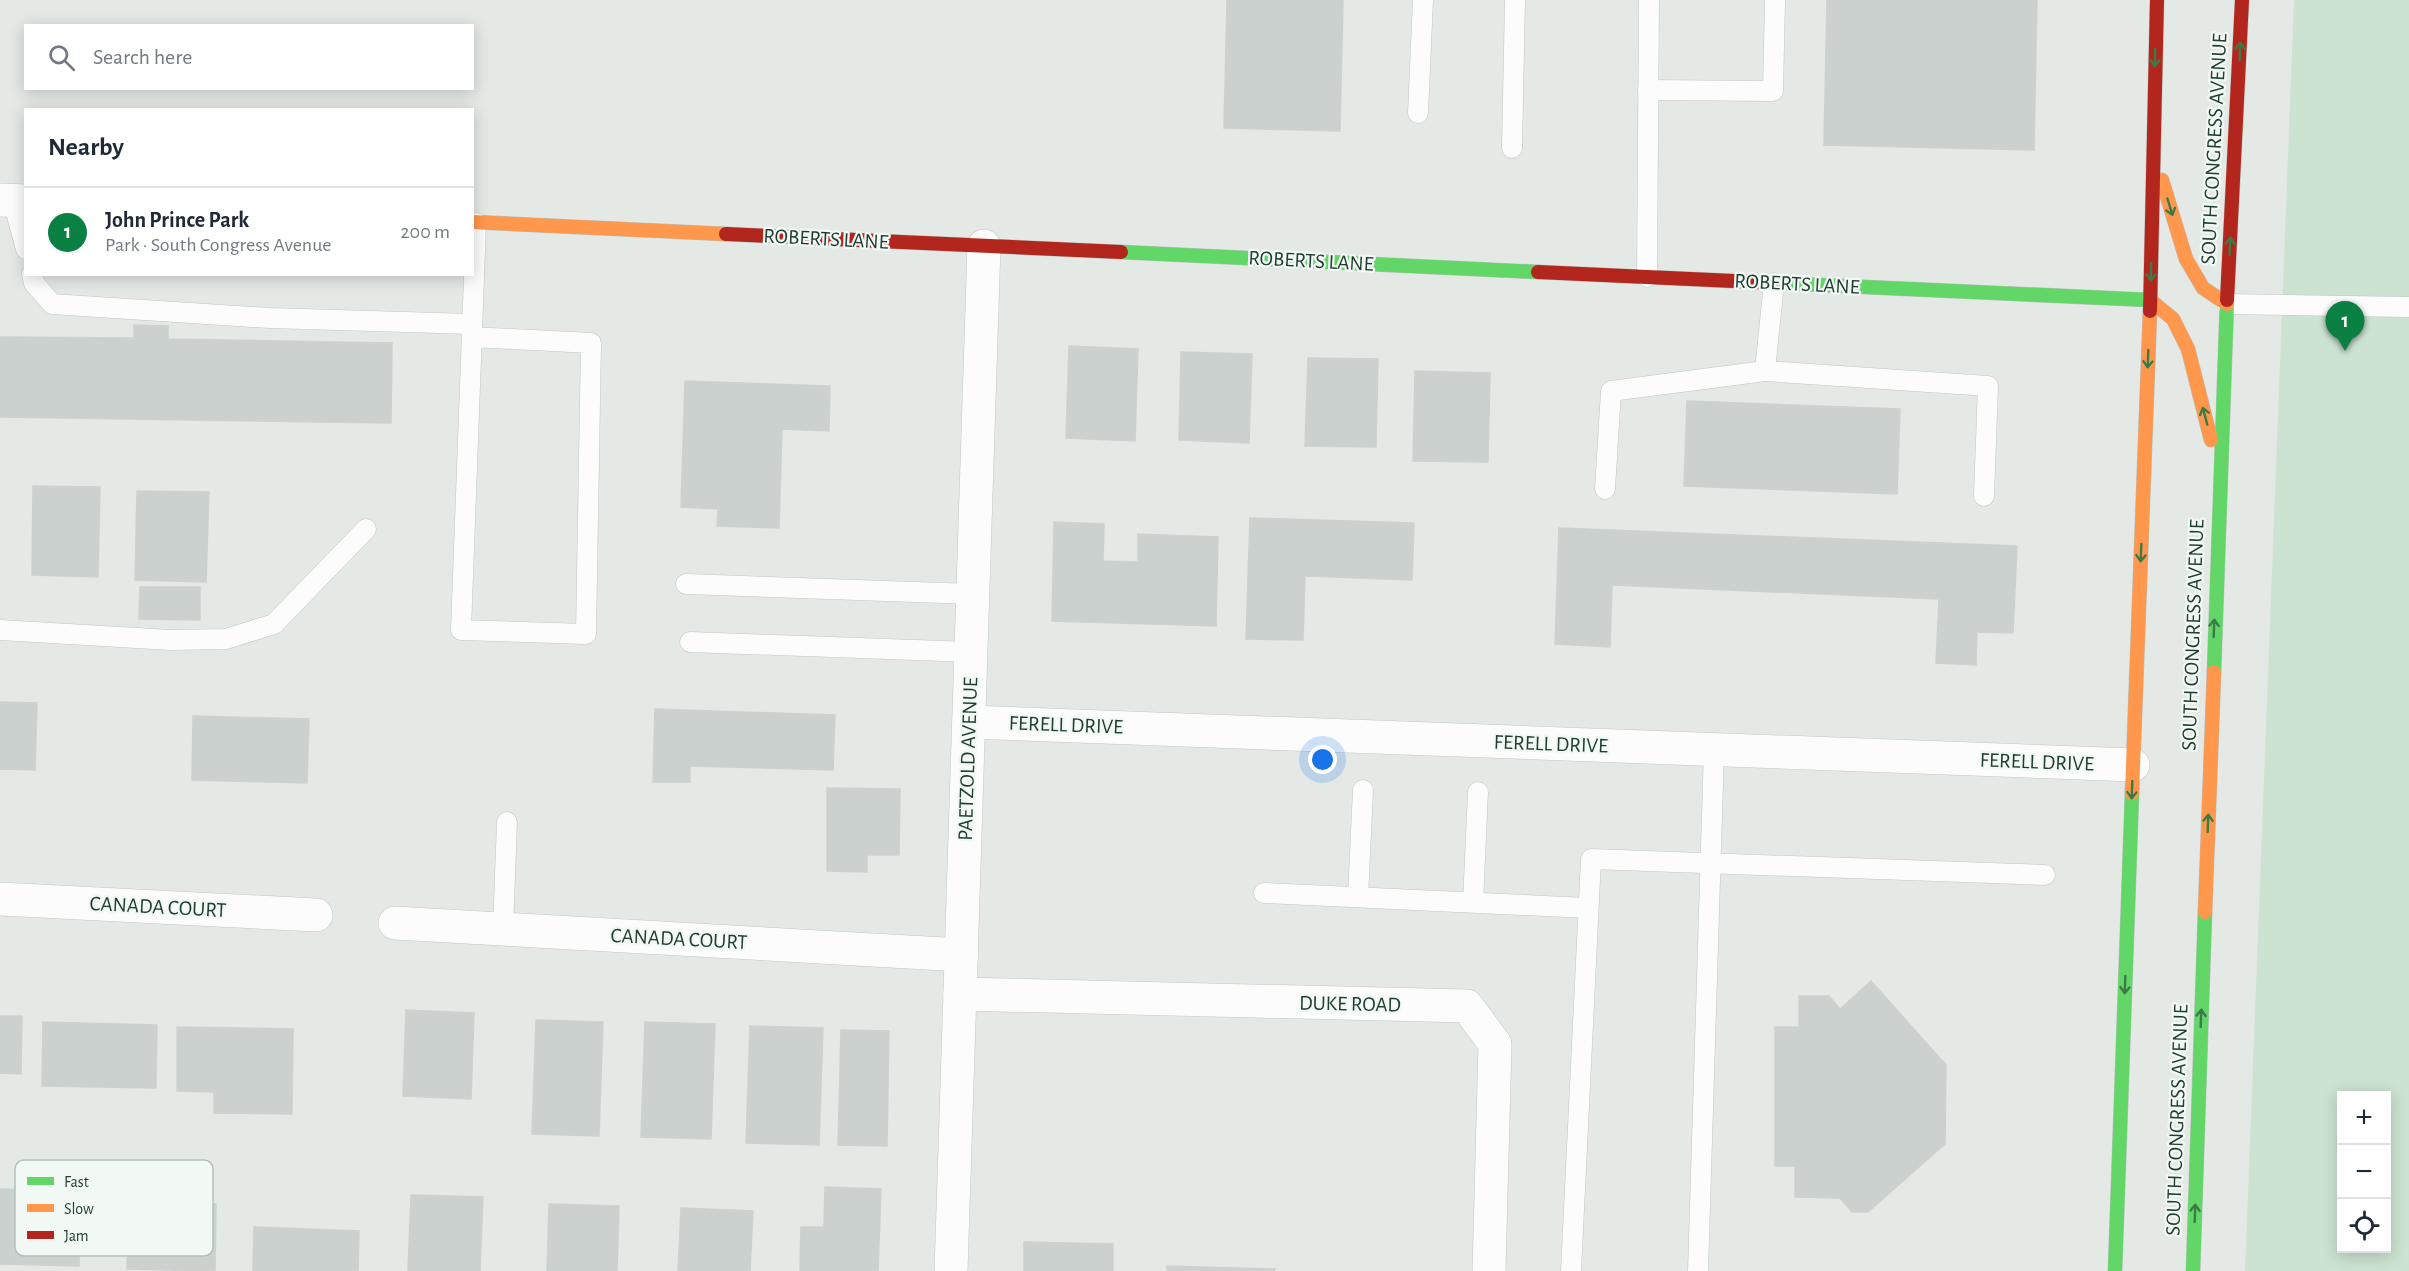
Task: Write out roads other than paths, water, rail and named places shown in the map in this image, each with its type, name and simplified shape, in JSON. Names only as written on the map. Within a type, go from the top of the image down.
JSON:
[{"type":"main road","points":[[2115,1271],[2150,300],[2157,0]]},
{"type":"main road","name":"SOUTH CONGRESS AVENUE","points":[[2193,1271],[2220,473],[2242,0]]},
{"type":"main road","points":[[2154,151],[2186,259],[2203,288],[2227,304]]},
{"type":"main road","name":"ROBERTS LANE","points":[[474,223],[2150,300]]},
{"type":"main road","points":[[2150,300],[2173,319],[2188,349],[2220,473]]},
{"type":"street","name":"PAETZOLD AVENUE","points":[[951,1271],[984,246]]},
{"type":"street","name":"FERELL DRIVE","points":[[969,722],[2133,765]]},
{"type":"street","name":"CANADA COURT","points":[[0,899],[316,915]]},
{"type":"street","name":"CANADA COURT","points":[[395,923],[962,955]]},
{"type":"street","name":"DUKE ROAD","points":[[960,994],[1467,1006],[1495,1044],[1488,1271]]},
{"type":"lane","points":[[1418,113],[1423,0]]},
{"type":"lane","points":[[1512,148],[1515,0]]},
{"type":"lane","points":[[1647,277],[1649,0]]},
{"type":"lane","points":[[1648,90],[1773,91],[1775,0]]},
{"type":"lane","points":[[13,201],[24,242]]},
{"type":"lane","points":[[32,276],[34,283],[52,304],[472,330],[591,343],[586,634],[461,630],[472,330],[473,276]]},
{"type":"lane","points":[[1765,371],[1774,283]]},
{"type":"lane","points":[[2227,304],[2409,307]]},
{"type":"lane","points":[[1605,489],[1611,391],[1765,371],[1988,386],[1983,496]]},
{"type":"lane","points":[[0,630],[171,640],[226,639],[274,624],[366,529]]},
{"type":"lane","points":[[686,584],[973,594]]},
{"type":"lane","points":[[690,642],[971,652]]},
{"type":"lane","points":[[1698,1271],[1713,750]]},
{"type":"lane","points":[[1358,897],[1363,790]]},
{"type":"lane","points":[[1473,902],[1478,792]]},
{"type":"lane","points":[[503,929],[507,822]]},
{"type":"lane","points":[[1571,1271],[1591,859],[2045,875]]},
{"type":"lane","points":[[1264,893],[1588,908]]},
{"type":"place","name":"John Prince Park","points":[[2345,351]]}]
